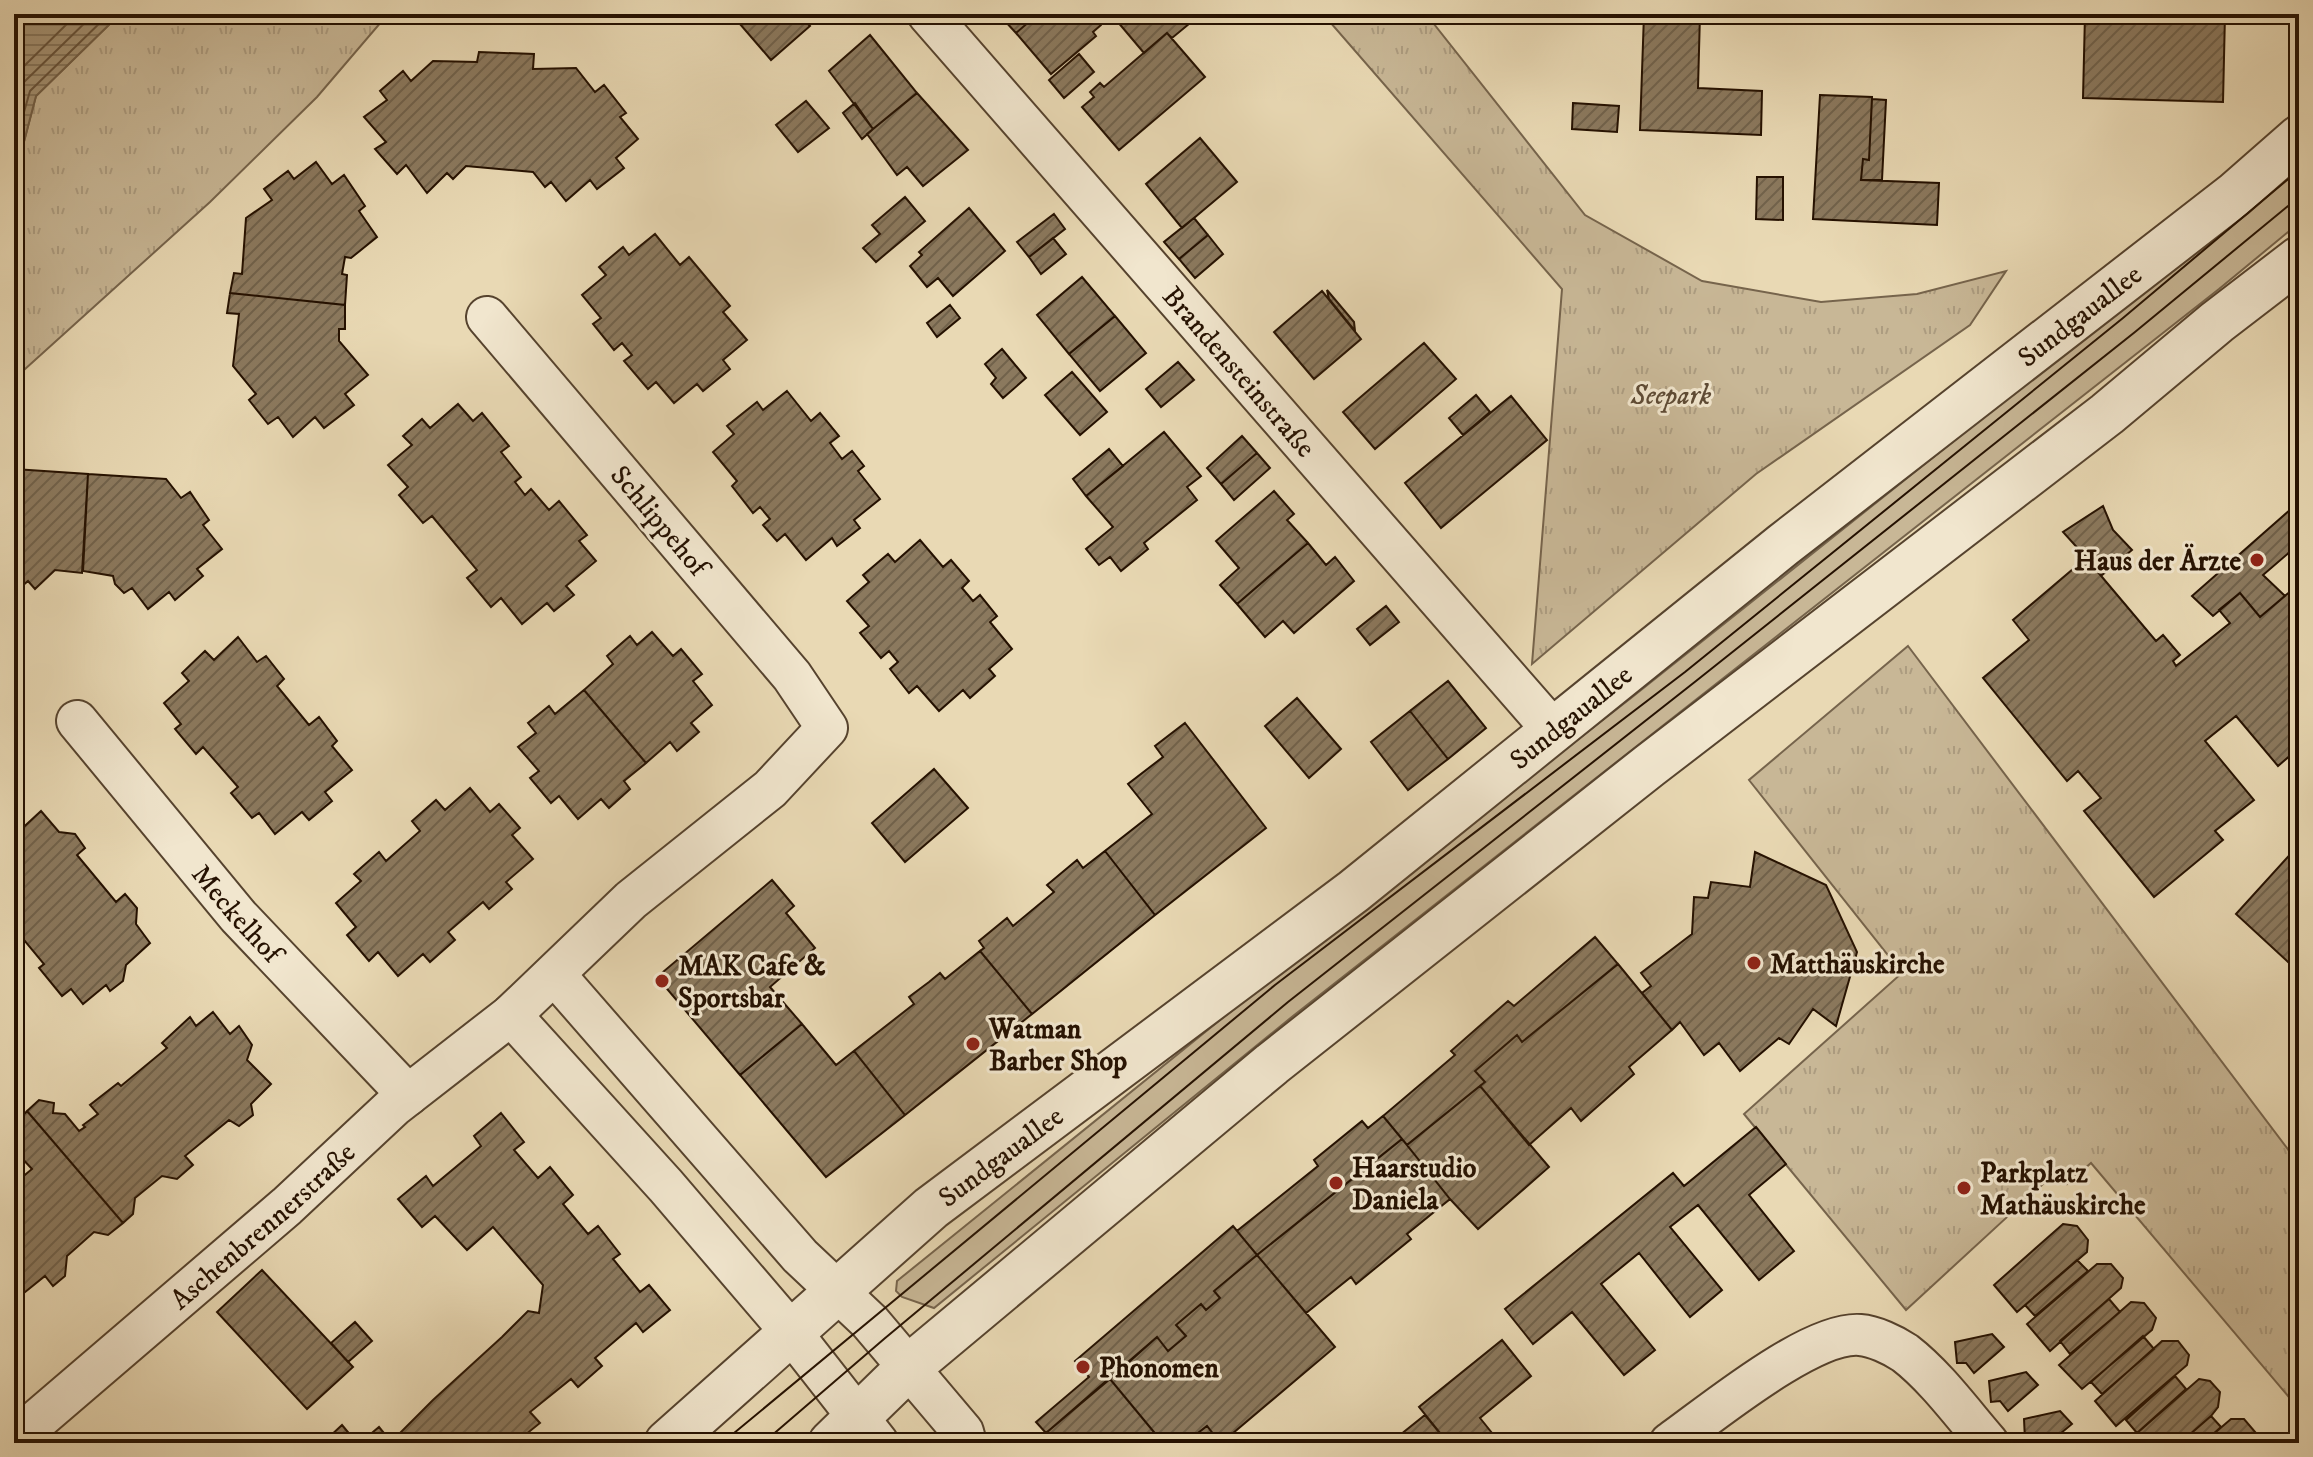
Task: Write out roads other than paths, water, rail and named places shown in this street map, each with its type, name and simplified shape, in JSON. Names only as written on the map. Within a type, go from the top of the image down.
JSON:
[{"type":"street","name":"Brandensteinstraße","points":[[928,14],[1552,729]]},
{"type":"street","name":"Sundgauallee","points":[[667,1443],[931,1208],[1354,891],[1783,545],[2234,195],[2299,138]]},
{"type":"street","points":[[511,1015],[656,1175],[791,1332],[856,1435],[909,1367],[1272,1064],[1649,766],[2107,414],[2217,322],[2299,259]]},
{"type":"street","name":"Schlippehof","points":[[487,317],[792,676],[827,728]]},
{"type":"street","name":"Meckelhof","points":[[77,721],[238,916],[408,1095]]},
{"type":"street","name":"Aschenbrennerstraße","points":[[14,1440],[287,1206],[408,1095],[511,1015],[631,900],[770,789],[827,728]]},
{"type":"street","points":[[555,975],[800,1256],[870,1322],[964,1438]]},
{"type":"street","points":[[1670,1443],[1788,1359],[1835,1338],[1859,1334],[1882,1341],[1904,1353],[1988,1443]]},
{"type":"water","points":[[14,14],[120,14],[36,96],[21,153],[14,158]]},
{"type":"tram line","points":[[722,1443],[1275,985],[1685,672],[2123,318],[2299,170]]},
{"type":"tram line","points":[[763,1443],[1288,1002],[2135,332],[2299,197]]},
{"type":"place","name":"Haus der Ärzte","points":[[2257,560]]},
{"type":"place","name":"Matthäuskirche","points":[[1754,963]]},
{"type":"place","name":"MAK Cafe & Sportsbar","points":[[662,981]]},
{"type":"place","name":"Watman Barber Shop","points":[[973,1044]]},
{"type":"place","name":"Haarstudio Daniela","points":[[1336,1183]]},
{"type":"place","name":"Parkplatz Mathäuskirche","points":[[1964,1188]]},
{"type":"place","name":"Phonomen","points":[[1083,1367]]},
{"type":"park label","name":"Seepark","points":[[1671,394]]}]
